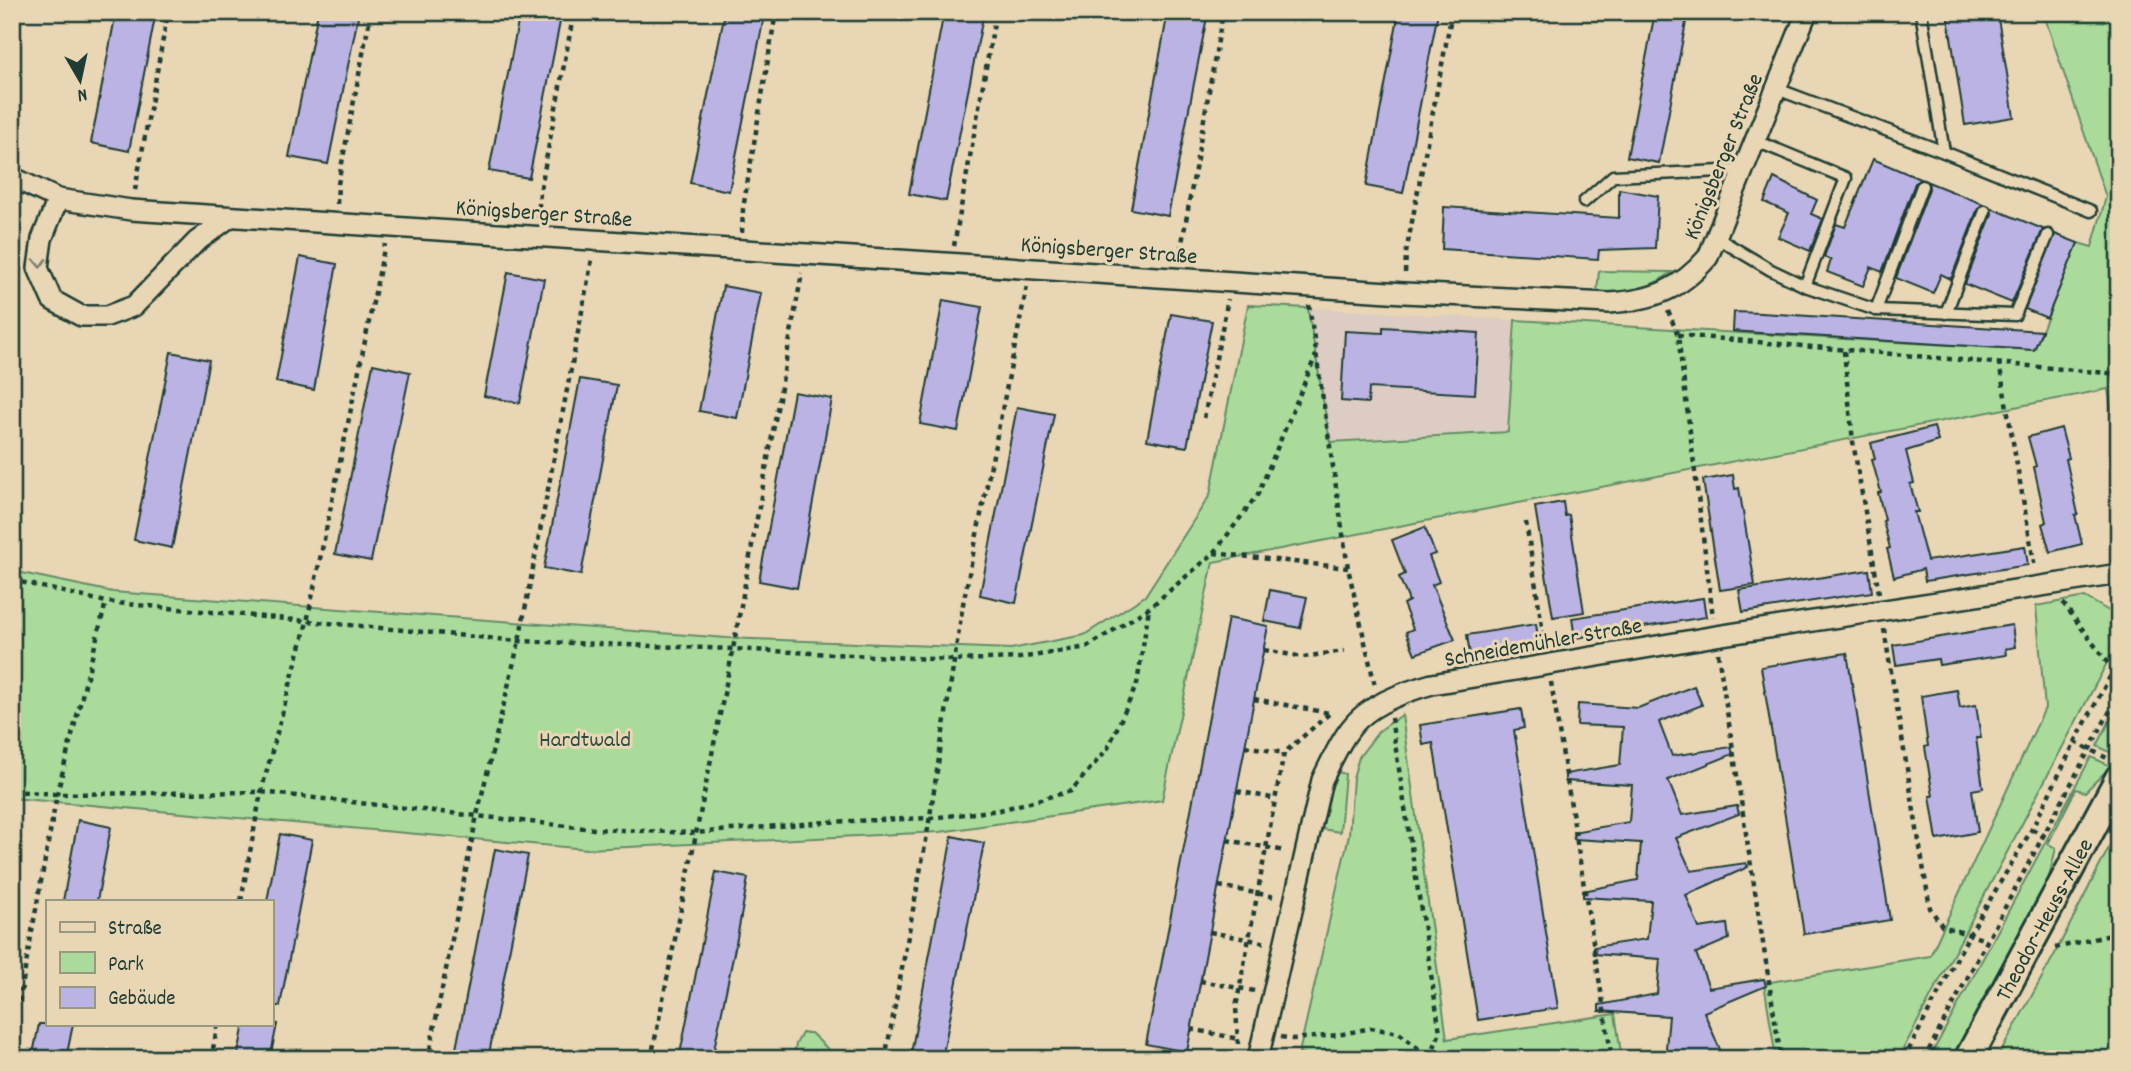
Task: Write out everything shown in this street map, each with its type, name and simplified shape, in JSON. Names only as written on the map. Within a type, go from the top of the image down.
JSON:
[{"type":"main road","name":"Theodor-Heuss-Allee","points":[[1968,1059],[2024,955],[2116,769]]},
{"type":"street","name":"Königsberger Straße","points":[[12,177],[58,199],[131,210],[1404,293],[1609,303],[1640,301],[1680,283],[1708,257],[1807,12]]},
{"type":"street","points":[[58,199],[42,239],[37,268],[52,300],[81,316],[107,316],[134,306],[196,242],[230,217]]},
{"type":"street","name":"Schneidemühler Straße","points":[[1258,1059],[1322,780],[1359,719],[1384,703],[1409,690],[1432,684],[1716,636],[2119,574]]},
{"type":"street","name":"Schneidemühler Straße","points":[[2095,578],[2119,587]]},
{"type":"lane","points":[[1921,12],[1944,152]]},
{"type":"lane","points":[[1777,89],[2091,211]]},
{"type":"lane","points":[[1756,141],[1846,178],[1805,286]]},
{"type":"lane","points":[[1584,202],[1613,176],[1744,170]]},
{"type":"lane","points":[[1876,310],[1922,186]]},
{"type":"lane","points":[[1947,313],[1985,211]]},
{"type":"lane","points":[[1717,238],[1771,270],[1805,286],[1876,310],[2015,315],[2048,235]]},
{"type":"path","points":[[131,210],[168,12]]},
{"type":"path","points":[[336,222],[338,184],[371,12]]},
{"type":"path","points":[[536,236],[540,192],[574,12]]},
{"type":"path","points":[[741,251],[743,209],[776,12]]},
{"type":"path","points":[[951,263],[996,12]]},
{"type":"path","points":[[1176,278],[1223,12]]},
{"type":"path","points":[[1404,293],[1406,253],[1452,12]]},
{"type":"path","points":[[241,900],[261,792],[307,622],[385,248],[387,226]]},
{"type":"path","points":[[428,1059],[477,815],[519,641],[596,240]]},
{"type":"path","points":[[651,1059],[733,649],[802,277],[803,255]]},
{"type":"path","points":[[885,1059],[930,818],[953,660],[1032,269]]},
{"type":"path","points":[[1205,418],[1229,282]]},
{"type":"path","points":[[1264,1034],[1292,1039],[1338,1035],[1371,1028],[1399,1033],[1431,1059],[1440,1032],[1384,703],[1349,568],[1307,287]]},
{"type":"path","points":[[1660,294],[1678,335],[1716,636],[1781,1059]]},
{"type":"path","points":[[1678,335],[2119,374]]},
{"type":"path","points":[[1844,351],[1853,442],[1930,908],[1942,926],[1986,940]]},
{"type":"path","points":[[12,580],[106,602],[519,641],[953,660],[1020,658],[1087,647],[1149,608],[1214,553],[1258,494],[1317,355]]},
{"type":"path","points":[[1999,362],[2046,585],[2119,678]]},
{"type":"path","points":[[1526,522],[1612,1059]]},
{"type":"path","points":[[1214,553],[1349,568]]},
{"type":"path","points":[[12,1041],[57,794],[106,602]]},
{"type":"path","points":[[12,791],[57,794],[261,792],[594,829],[695,833],[826,822],[930,818],[1000,810],[1071,791],[1108,748],[1137,684],[1149,608]]},
{"type":"path","points":[[1264,650],[1303,656],[1344,652]]},
{"type":"path","points":[[1904,1059],[1969,935],[2032,829],[2119,660]]},
{"type":"path","points":[[1924,1059],[1986,940],[2048,837],[2119,694]]},
{"type":"path","points":[[1254,699],[1359,719]]},
{"type":"path","points":[[1191,1029],[1239,1039],[1236,1007],[1284,753],[1329,713]]},
{"type":"path","points":[[2075,742],[2091,750],[2116,769]]},
{"type":"path","points":[[1245,746],[1284,753]]},
{"type":"path","points":[[1237,791],[1276,799]]},
{"type":"path","points":[[2032,829],[2048,837]]},
{"type":"path","points":[[1227,840],[1305,855]]},
{"type":"path","points":[[1219,886],[1295,900]]},
{"type":"path","points":[[1210,932],[1284,946]]},
{"type":"path","points":[[2024,955],[2119,933]]},
{"type":"path","points":[[1200,981],[1273,994]]},
{"type":"path","points":[[211,1059],[218,1026]]},
{"type":"shaded area","points":[[1309,308],[1513,320],[1508,431],[1330,441]]},
{"type":"green space","name":"Hardtwald","points":[[2043,12],[2119,12],[2119,459],[2108,389],[1213,562],[1162,800],[940,832],[587,849],[12,798],[12,571],[113,592],[727,638],[1011,649],[1084,635],[1145,596],[1210,495],[1248,305],[1308,308],[1330,442],[1508,432],[1515,320],[2034,350],[2078,243],[2092,247],[2106,197]]},
{"type":"green space","points":[[1599,271],[1672,272],[1655,283],[1637,289],[1597,293]]},
{"type":"green space","points":[[2085,597],[2119,617],[2119,640],[1898,1059],[1776,1059],[1764,983],[1930,956],[2045,708],[2036,606]]},
{"type":"green space","points":[[2119,703],[2119,749],[2116,755],[2097,746]]},
{"type":"green space","points":[[1402,715],[1447,1039],[1615,1014],[1622,1059],[1325,1059],[1299,1053],[1349,835],[1353,778],[1359,757],[1379,731]]},
{"type":"green space","points":[[2091,757],[2111,766],[2085,792],[2076,789],[2048,844],[2056,848],[2047,885],[1953,1059],[1929,1059]]},
{"type":"green space","points":[[1338,772],[1345,774],[1340,832],[1315,828]]},
{"type":"green space","points":[[2119,828],[2119,1059],[1997,1059],[2057,950]]},
{"type":"green space","points":[[802,1033],[811,1033],[832,1053],[833,1059],[793,1059]]},
{"type":"building","points":[[116,12],[156,12],[129,151],[91,143]]},
{"type":"building","points":[[318,12],[359,12],[328,164],[289,157]]},
{"type":"building","points":[[520,12],[562,12],[529,178],[489,171]]},
{"type":"building","points":[[725,12],[765,12],[729,191],[690,183]]},
{"type":"building","points":[[944,12],[984,12],[946,201],[909,194]]},
{"type":"building","points":[[1168,12],[1208,12],[1168,216],[1131,209]]},
{"type":"building","points":[[1399,12],[1438,12],[1403,193],[1366,186]]},
{"type":"building","points":[[1655,12],[1688,12],[1659,163],[1627,157]]},
{"type":"building","points":[[1947,12],[1997,12],[2014,117],[1965,125]]},
{"type":"building","points":[[1873,159],[1920,179],[1915,183],[1882,272],[1871,267],[1863,286],[1827,272],[1831,260],[1824,257],[1836,224],[1845,227]]},
{"type":"building","points":[[1774,178],[1817,200],[1811,214],[1823,219],[1810,251],[1778,237],[1789,213],[1764,202]]},
{"type":"building","points":[[1928,182],[1983,204],[1978,208],[1951,279],[1941,274],[1933,293],[1896,278],[1929,189]]},
{"type":"building","points":[[1619,189],[1658,196],[1655,248],[1599,250],[1598,259],[1442,249],[1444,207],[1619,218]]},
{"type":"building","points":[[1991,208],[2043,229],[2012,303],[1965,284],[1992,214]]},
{"type":"building","points":[[2055,234],[2078,243],[2047,318],[2025,309]]},
{"type":"building","points":[[300,257],[337,264],[314,390],[276,382]]},
{"type":"building","points":[[508,272],[544,279],[520,403],[484,396]]},
{"type":"building","points":[[723,286],[761,293],[737,418],[699,411]]},
{"type":"building","points":[[943,300],[982,307],[958,431],[920,424]]},
{"type":"building","points":[[1734,312],[2042,331],[2034,350],[1733,331]]},
{"type":"building","points":[[1171,314],[1212,321],[1187,447],[1147,440]]},
{"type":"building","points":[[1383,327],[1479,333],[1475,394],[1369,388],[1368,403],[1341,401],[1345,331],[1383,333]]},
{"type":"building","points":[[171,352],[209,360],[172,548],[134,540]]},
{"type":"building","points":[[373,364],[410,372],[371,561],[335,554]]},
{"type":"building","points":[[580,379],[617,385],[581,575],[544,568]]},
{"type":"building","points":[[794,392],[832,399],[797,588],[759,581]]},
{"type":"building","points":[[1017,407],[1054,414],[1016,603],[980,595]]},
{"type":"building","points":[[1934,427],[1938,441],[1906,451],[1914,483],[1910,484],[1918,512],[1914,512],[1927,561],[2025,546],[2028,565],[1925,581],[1923,569],[1894,577],[1887,549],[1890,548],[1871,443]]},
{"type":"building","points":[[2061,428],[2069,458],[2066,459],[2082,544],[2050,552],[2042,524],[2046,522],[2028,437]]},
{"type":"building","points":[[1733,475],[1735,489],[1739,488],[1755,585],[1720,590],[1703,480]]},
{"type":"building","points":[[1563,502],[1565,516],[1569,515],[1584,612],[1553,617],[1535,507]]},
{"type":"building","points":[[1425,527],[1435,554],[1429,556],[1439,582],[1432,585],[1455,640],[1415,654],[1406,632],[1413,629],[1403,604],[1409,601],[1399,577],[1405,574],[1392,540]]},
{"type":"building","points":[[1869,570],[1872,592],[1743,612],[1739,590]]},
{"type":"building","points":[[1270,590],[1307,597],[1300,628],[1264,621]]},
{"type":"building","points":[[1703,598],[1706,617],[1575,638],[1572,618]]},
{"type":"building","points":[[1228,618],[1268,626],[1187,1052],[1146,1044]]},
{"type":"building","points":[[1536,624],[1539,644],[1470,655],[1467,635]]},
{"type":"building","points":[[2012,625],[2015,647],[2005,649],[2006,655],[1939,665],[1938,659],[1896,665],[1893,645]]},
{"type":"building","points":[[1847,653],[1890,920],[1804,934],[1761,667]]},
{"type":"building","points":[[1694,686],[1702,705],[1659,722],[1672,756],[1731,747],[1733,754],[1668,780],[1682,815],[1737,806],[1739,814],[1676,838],[1691,871],[1746,863],[1748,867],[1686,895],[1699,928],[1727,924],[1729,939],[1696,953],[1709,988],[1764,979],[1766,986],[1704,1012],[1724,1059],[1665,1059],[1669,1016],[1599,1011],[1599,1005],[1657,994],[1660,959],[1594,954],[1594,947],[1647,939],[1651,901],[1583,897],[1583,891],[1638,880],[1641,843],[1574,839],[1573,832],[1629,822],[1632,785],[1565,781],[1565,774],[1620,765],[1623,727],[1577,725],[1578,704],[1638,708]]},
{"type":"building","points":[[1957,690],[1960,708],[1976,705],[1981,738],[1976,738],[1983,788],[1972,790],[1978,832],[1937,840],[1921,696]]},
{"type":"building","points":[[1521,709],[1524,728],[1514,730],[1558,1008],[1478,1020],[1433,743],[1423,745],[1420,725]]},
{"type":"building","points":[[78,820],[111,827],[97,900],[63,900]]},
{"type":"building","points":[[280,834],[312,840],[280,1006],[273,1006],[273,900],[267,900]]},
{"type":"building","points":[[952,836],[984,843],[942,1059],[910,1059]]},
{"type":"building","points":[[495,849],[528,855],[488,1059],[454,1059]]},
{"type":"building","points":[[716,872],[748,878],[737,938],[712,1059],[679,1059]]},
{"type":"building","points":[[39,1024],[73,1026],[66,1059],[32,1059]]},
{"type":"building","points":[[277,1024],[270,1059],[237,1059],[244,1026]]}]
